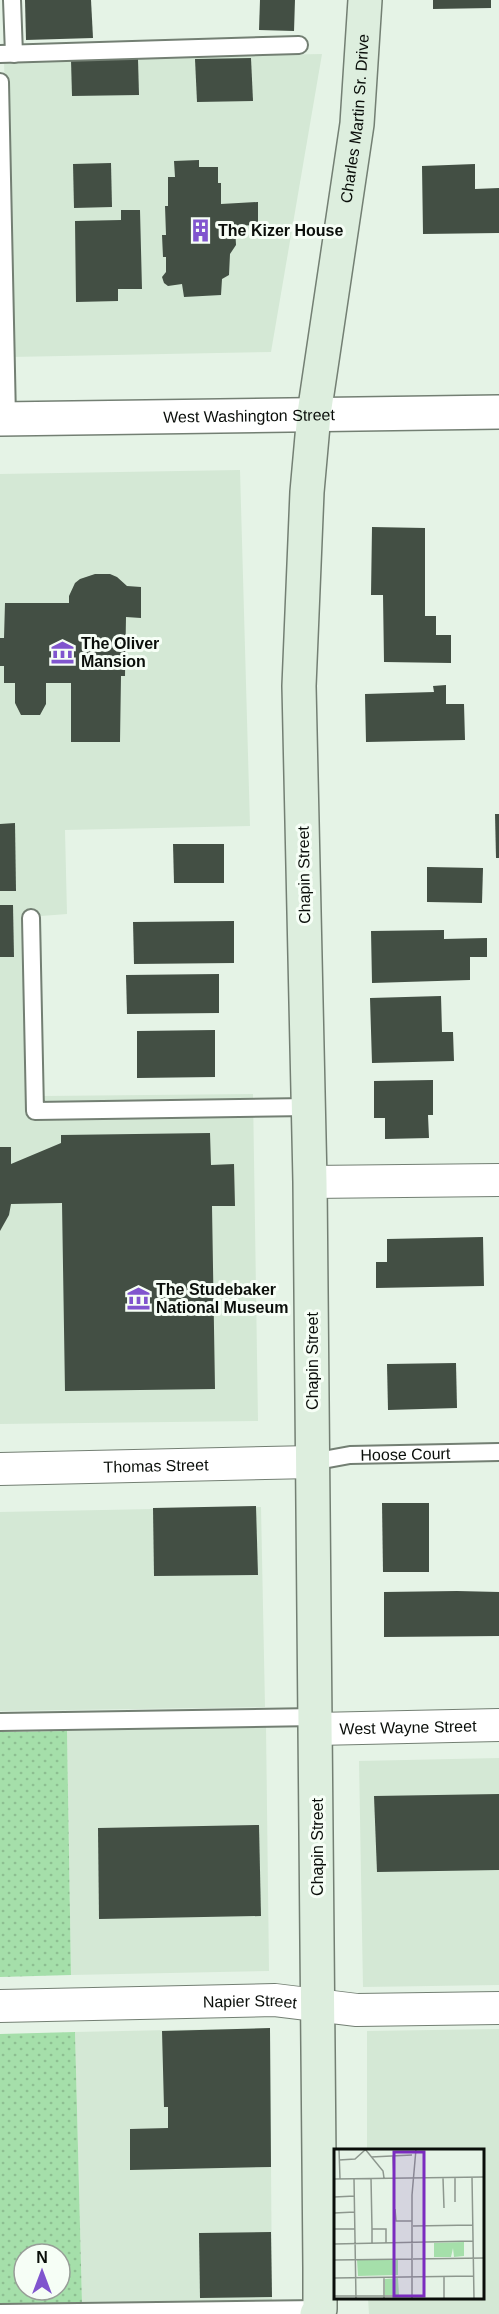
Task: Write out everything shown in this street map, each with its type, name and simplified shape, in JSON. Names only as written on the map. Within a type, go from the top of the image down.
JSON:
[{"type":"main road","name":"Charles Martin Sr. Drive","points":[[314,414],[357,124],[365,0]]},
{"type":"main road","name":"Chapin Street","points":[[314,414],[307,492],[299,686],[310,1182],[320,2312]]},
{"type":"street","name":"West Washington Street","points":[[4,419],[499,412]]},
{"type":"street","points":[[310,1182],[499,1180]]},
{"type":"street","name":"Thomas Street","points":[[0,1469],[312,1462]]},
{"type":"street","name":"West Wayne Street","points":[[316,1723],[499,1725]]},
{"type":"street","name":"Napier Street","points":[[0,2006],[275,2000],[357,2010],[499,2008]]},
{"type":"lane","points":[[12,0],[7,54],[299,45]]},
{"type":"lane","points":[[0,82],[4,419]]},
{"type":"lane","points":[[31,918],[35,1111],[308,1107]]},
{"type":"lane","name":"Hoose Court","points":[[312,1462],[350,1455],[499,1452]]},
{"type":"lane","points":[[0,1722],[316,1723]]},
{"type":"lane","points":[[0,2313],[320,2312]]},
{"type":"shaded area","points":[[322,54],[271,352],[11,357],[4,60]]},
{"type":"shaded area","points":[[240,470],[250,826],[65,830],[67,914],[41,916],[43,1096],[253,1094],[258,1421],[0,1424],[0,474]]},
{"type":"shaded area","points":[[261,1507],[265,1707],[0,1711],[0,1512]]},
{"type":"shaded area","points":[[266,1726],[269,1971],[71,1975],[67,1731]]},
{"type":"shaded area","points":[[499,1758],[499,1985],[363,1987],[359,1761]]},
{"type":"shaded area","points":[[270,2028],[272,2301],[82,2303],[75,2032]]},
{"type":"shaded area","points":[[499,2029],[499,2314],[369,2314],[368,2299],[484,2299],[484,2149],[367,2149],[367,2031]]},
{"type":"green space","points":[[67,1731],[71,1975],[0,1977],[0,1732]]},
{"type":"green space","points":[[75,2032],[82,2303],[0,2304],[0,2034]]},
{"type":"building","points":[[25,0],[91,0],[93,38],[26,40]]},
{"type":"building","points":[[260,0],[295,0],[294,31],[259,30]]},
{"type":"building","points":[[433,0],[491,0],[491,8],[433,9]]},
{"type":"building","points":[[251,58],[253,101],[197,102],[195,59]]},
{"type":"building","points":[[138,59],[139,95],[72,96],[71,60]]},
{"type":"building","name":"The Kizer House","points":[[199,160],[199,167],[218,167],[221,204],[258,202],[258,225],[235,226],[236,245],[230,254],[229,275],[222,279],[221,295],[184,297],[182,284],[168,286],[162,277],[166,272],[162,235],[166,235],[165,206],[168,206],[168,177],[175,177],[174,161]]},
{"type":"building","points":[[111,163],[112,207],[74,208],[73,164]]},
{"type":"building","points":[[475,164],[475,189],[499,188],[499,233],[423,234],[422,166]]},
{"type":"building","points":[[121,210],[140,210],[142,289],[118,289],[118,301],[76,302],[75,221],[121,220]]},
{"type":"building","points":[[372,527],[425,528],[425,616],[436,616],[436,635],[451,635],[451,663],[384,662],[383,595],[371,595]]},
{"type":"building","name":"The Oliver Mansion","points":[[95,574],[110,574],[127,586],[141,587],[141,618],[126,617],[125,676],[121,676],[120,742],[71,742],[71,683],[46,683],[46,704],[40,715],[21,715],[15,703],[15,683],[4,683],[4,666],[0,666],[0,638],[4,638],[5,603],[69,603],[69,596],[75,583]]},
{"type":"building","points":[[446,685],[446,704],[464,704],[465,740],[366,742],[365,694],[434,692],[433,686]]},
{"type":"building","points":[[495,814],[499,814],[499,858],[496,858]]},
{"type":"building","points":[[15,823],[16,891],[0,891],[0,824]]},
{"type":"building","points":[[173,844],[224,844],[224,883],[174,883]]},
{"type":"building","points":[[427,867],[483,868],[482,903],[427,902]]},
{"type":"building","points":[[0,905],[13,905],[14,957],[0,957]]},
{"type":"building","points":[[234,921],[234,963],[134,964],[133,922]]},
{"type":"building","points":[[444,930],[444,939],[487,938],[487,957],[470,957],[470,980],[372,983],[371,931]]},
{"type":"building","points":[[219,974],[219,1013],[127,1014],[126,975]]},
{"type":"building","points":[[441,996],[442,1032],[453,1032],[454,1061],[372,1063],[370,998]]},
{"type":"building","points":[[215,1030],[215,1077],[137,1078],[137,1031]]},
{"type":"building","points":[[433,1080],[433,1115],[428,1115],[429,1138],[385,1139],[385,1118],[374,1118],[374,1081]]},
{"type":"building","name":"The Studebaker National Museum","points":[[210,1133],[211,1165],[234,1164],[235,1206],[212,1206],[215,1389],[65,1391],[62,1203],[11,1204],[9,1215],[0,1231],[0,1147],[11,1147],[11,1164],[61,1143],[61,1135]]},
{"type":"building","points":[[483,1237],[484,1286],[376,1288],[376,1262],[387,1262],[387,1239]]},
{"type":"building","points":[[456,1363],[457,1408],[388,1410],[387,1364]]},
{"type":"building","points":[[382,1503],[429,1503],[429,1572],[383,1572]]},
{"type":"building","points":[[256,1506],[258,1575],[154,1576],[153,1508]]},
{"type":"building","points":[[384,1592],[499,1592],[499,1636],[384,1637]]},
{"type":"building","points":[[499,1794],[499,1870],[377,1872],[374,1796]]},
{"type":"building","points":[[259,1825],[261,1916],[99,1919],[98,1828]]},
{"type":"building","points":[[270,2028],[271,2167],[130,2170],[130,2129],[168,2128],[168,2107],[164,2107],[162,2031]]},
{"type":"building","points":[[271,2232],[272,2297],[200,2298],[199,2233]]},
{"type":"place","name":"The Kizer House","points":[[200,230]]},
{"type":"place","name":"The Oliver Mansion","points":[[63,652]]},
{"type":"place","name":"The Studebaker National Museum","points":[[138,1298]]}]
